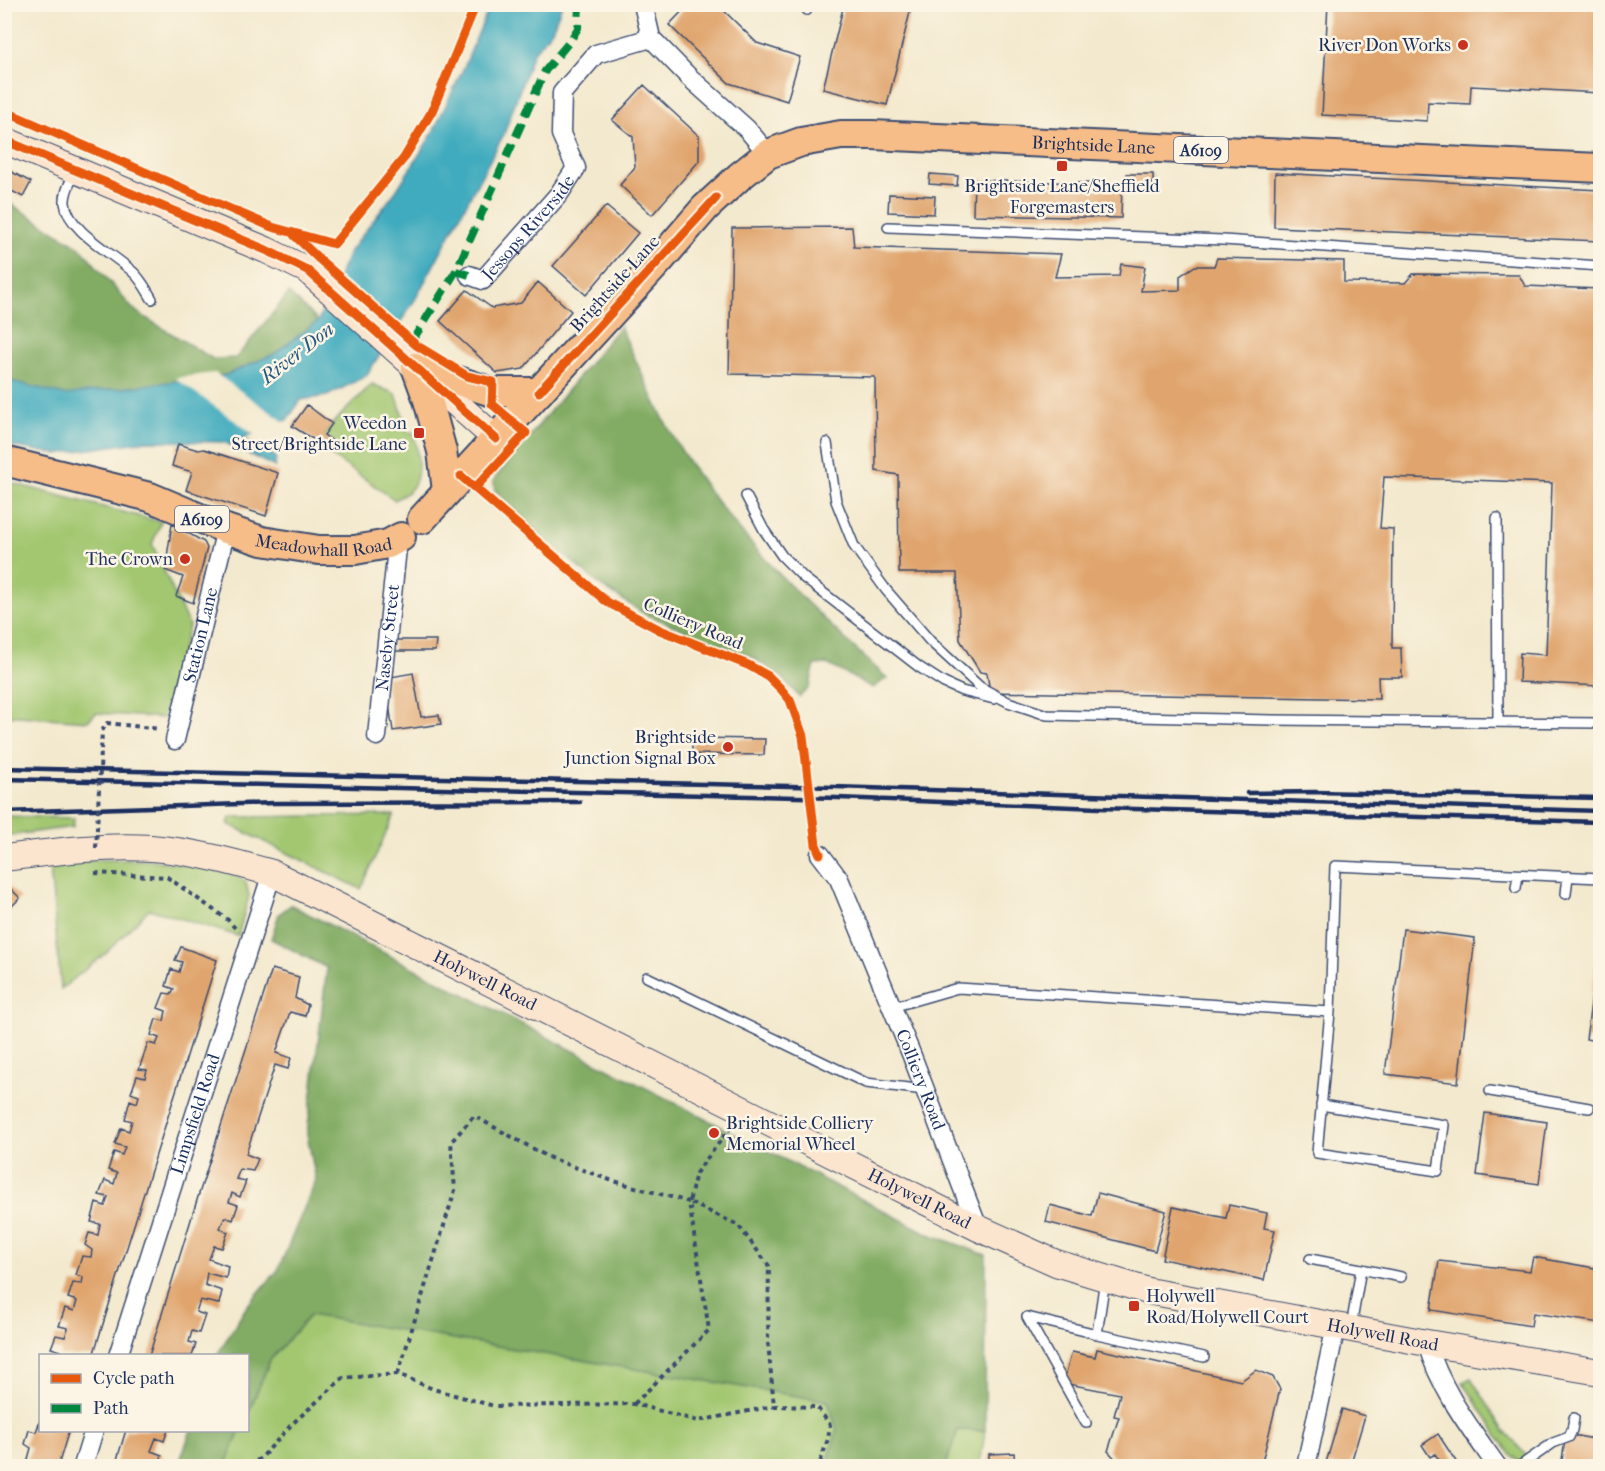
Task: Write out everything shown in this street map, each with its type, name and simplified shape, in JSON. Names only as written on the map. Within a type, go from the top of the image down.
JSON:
[{"type":"main road","name":"Brightside Lane","points":[[496,439],[705,208],[768,154],[801,142],[841,135],[863,135],[1600,168]]},
{"type":"main road","points":[[4,140],[266,249],[307,270],[496,439]]},
{"type":"main road","points":[[408,360],[492,392],[539,392]]},
{"type":"main road","points":[[408,360],[428,400],[442,451],[447,491]]},
{"type":"main road","name":"A6109","points":[[407,532],[496,439]]},
{"type":"main road","name":"Meadowhall Road","points":[[4,460],[150,496],[226,529],[262,541],[319,550],[372,548],[388,544],[407,532]]},
{"type":"main road","name":"Holywell Road","points":[[4,858],[96,848],[153,848],[229,861],[272,873],[978,1228],[1056,1263],[1148,1291],[1343,1328],[1600,1372]]},
{"type":"street","points":[[643,4],[651,38],[689,78],[747,129],[768,154]]},
{"type":"street","name":"Jessops Riverside","points":[[469,275],[483,280],[559,194],[576,168],[561,134],[562,93],[596,54],[651,38]]},
{"type":"street","name":"Station Lane","points":[[171,735],[226,529]]},
{"type":"street","name":"Naseby Street","points":[[376,736],[407,532]]},
{"type":"street","name":"Colliery Road","points":[[820,854],[839,879],[892,1007],[978,1228]]},
{"type":"street","name":"Limpsfield Road","points":[[119,1354],[272,873]]},
{"type":"street","points":[[1306,1467],[1343,1328]]},
{"type":"street","points":[[1427,1343],[1433,1365],[1459,1411],[1497,1467]]},
{"type":"street","points":[[83,1467],[94,1432]]},
{"type":"lane","points":[[76,170],[66,192],[65,203],[69,214],[98,245],[133,272],[152,298]]},
{"type":"lane","points":[[888,227],[1223,240],[1600,266]]},
{"type":"lane","points":[[827,443],[836,501],[854,546],[886,590],[930,641],[980,687],[1008,702]]},
{"type":"lane","points":[[746,496],[764,530],[782,556],[804,578],[919,667],[944,683],[962,690],[1047,715],[1260,720],[1600,723]]},
{"type":"lane","points":[[1497,518],[1498,722]]},
{"type":"lane","points":[[1321,1105],[1444,1125],[1438,1171],[1317,1153],[1321,1105],[1330,1012],[1335,866],[1600,878]]},
{"type":"lane","points":[[1516,888],[1518,875]]},
{"type":"lane","points":[[1566,894],[1568,876]]},
{"type":"lane","points":[[647,977],[866,1083],[925,1090]]},
{"type":"lane","points":[[892,1007],[958,987],[1330,1012]]},
{"type":"lane","points":[[1490,1091],[1589,1108]]},
{"type":"lane","points":[[1310,1259],[1401,1277]]},
{"type":"lane","points":[[1343,1328],[1361,1269]]},
{"type":"lane","points":[[1097,1334],[1105,1279]]},
{"type":"lane","points":[[1086,1424],[1027,1317],[1204,1357]]},
{"type":"lane","points":[[1520,1467],[1553,1443],[1569,1437],[1574,1418]]},
{"type":"path","points":[[96,848],[102,731],[107,723],[171,735]]},
{"type":"path","points":[[90,873],[167,877],[228,921],[250,943]]},
{"type":"path","points":[[634,1404],[709,1330],[689,1202],[696,1173],[744,1110]]},
{"type":"path","points":[[398,1374],[455,1190],[451,1142],[474,1116],[550,1158],[610,1180],[689,1202],[738,1226],[769,1266],[768,1342],[774,1406]]},
{"type":"path","points":[[249,1467],[343,1378],[398,1374],[433,1389],[494,1406],[634,1404],[698,1421],[774,1406],[817,1407],[830,1425],[819,1467]]},
{"type":"green space","points":[[4,200],[80,247],[131,307],[213,359],[236,358],[289,293],[318,321],[274,354],[226,375],[63,396],[5,379]]},
{"type":"green space","points":[[620,326],[665,422],[704,485],[777,572],[887,678],[873,688],[827,664],[815,665],[809,688],[799,697],[783,678],[752,657],[645,614],[601,586],[538,533],[495,490],[493,481]]},
{"type":"green space","points":[[372,384],[396,394],[408,433],[413,432],[416,445],[418,469],[415,483],[395,500],[325,451],[334,442],[324,435]]},
{"type":"green space","points":[[4,481],[161,522],[152,544],[189,626],[163,718],[96,713],[88,721],[5,715]]},
{"type":"green space","points":[[394,815],[361,889],[228,824],[230,817]]},
{"type":"green space","points":[[5,816],[74,818],[73,827],[5,836]]},
{"type":"green space","points":[[95,860],[151,860],[230,871],[246,882],[249,896],[238,936],[149,909],[107,952],[61,989],[50,867]]},
{"type":"green space","points":[[291,905],[929,1234],[986,1255],[985,1431],[958,1430],[945,1466],[827,1466],[837,1429],[828,1401],[310,1315],[270,1360],[249,1412],[249,1354],[218,1354],[247,1306],[278,1270],[316,1180],[307,1134],[327,968],[271,939],[279,914]]},
{"type":"green space","points":[[310,1315],[828,1401],[837,1429],[827,1466],[225,1466],[240,1432],[249,1432],[249,1412],[270,1360]]},
{"type":"green space","points":[[1471,1378],[1504,1431],[1536,1466],[1522,1466],[1506,1448],[1463,1382]]},
{"type":"green space","points":[[958,1430],[985,1431],[980,1466],[945,1466]]},
{"type":"green space","points":[[190,1432],[240,1432],[225,1466],[178,1466]]},
{"type":"water","name":"River Don","points":[[490,5],[562,5],[552,30],[533,53],[504,134],[416,298],[366,376],[327,396],[301,400],[287,420],[242,438],[276,457],[275,467],[224,442],[147,441],[56,454],[5,445],[4,379],[64,395],[226,375],[274,354],[318,321],[350,251],[396,191],[431,136],[465,65]]},
{"type":"pier","points":[[215,373],[287,424],[256,436],[175,378]]},
{"type":"building","points":[[689,4],[717,4],[757,43],[800,57],[787,101],[729,83],[669,25]]},
{"type":"building","points":[[844,4],[912,4],[887,105],[823,89]]},
{"type":"building","name":"River Don Works","points":[[1328,4],[1600,4],[1600,93],[1471,86],[1470,104],[1428,102],[1427,121],[1322,115]]},
{"type":"building","points":[[644,85],[699,136],[699,161],[652,215],[620,185],[635,167],[633,137],[612,120]]},
{"type":"building","points":[[4,168],[31,182],[23,197],[4,187]]},
{"type":"building","points":[[1275,173],[1600,190],[1600,241],[1274,227]]},
{"type":"building","points":[[930,174],[958,176],[957,186],[929,184]]},
{"type":"building","points":[[1127,174],[1153,174],[1153,188],[1127,188]]},
{"type":"building","points":[[974,180],[1122,184],[1121,218],[973,215]]},
{"type":"building","points":[[889,194],[935,196],[934,214],[888,212]]},
{"type":"building","points":[[606,206],[638,233],[586,295],[553,266]]},
{"type":"building","points":[[852,227],[854,247],[1061,254],[1055,277],[1119,276],[1121,264],[1145,267],[1141,291],[1180,290],[1180,276],[1195,266],[1214,266],[1217,258],[1344,261],[1344,282],[1405,283],[1413,274],[1519,275],[1525,286],[1600,289],[1600,686],[1519,682],[1520,653],[1546,655],[1552,483],[1384,477],[1380,528],[1393,529],[1392,648],[1401,648],[1402,677],[1378,677],[1379,699],[990,692],[987,673],[980,672],[960,640],[957,573],[899,573],[898,475],[876,471],[875,377],[729,374],[732,228]]},
{"type":"building","points":[[538,282],[571,311],[523,369],[497,373],[440,321],[467,290],[492,308],[521,303]]},
{"type":"building","points":[[307,405],[332,424],[324,435],[334,442],[327,448],[292,426]]},
{"type":"building","points":[[178,444],[198,450],[204,449],[278,473],[266,516],[186,490],[192,472],[172,466]]},
{"type":"building","name":"The Crown","points":[[172,524],[204,542],[207,548],[193,603],[176,596],[183,577],[165,570]]},
{"type":"building","points":[[393,640],[436,640],[435,651],[393,651]]},
{"type":"building","points":[[413,673],[421,717],[439,715],[441,724],[393,731],[385,678]]},
{"type":"building","name":"Brightside Junction Signal Box","points":[[692,738],[765,739],[764,755],[692,754]]},
{"type":"building","points":[[4,882],[20,898],[8,910],[4,906]]},
{"type":"building","points":[[1403,929],[1475,938],[1458,1083],[1385,1074]]},
{"type":"building","points":[[181,947],[217,960],[94,1354],[60,1354],[61,1351],[51,1348],[56,1335],[65,1337],[68,1328],[59,1326],[65,1308],[74,1311],[77,1301],[68,1298],[73,1283],[82,1284],[83,1277],[76,1275],[82,1256],[91,1257],[92,1250],[85,1245],[89,1233],[98,1235],[100,1224],[91,1222],[96,1203],[105,1206],[108,1197],[99,1195],[105,1180],[114,1184],[117,1173],[108,1170],[114,1152],[122,1155],[125,1147],[115,1144],[121,1128],[129,1131],[132,1121],[125,1119],[130,1100],[137,1103],[139,1096],[131,1093],[137,1076],[145,1078],[147,1070],[139,1069],[148,1043],[156,1045],[159,1038],[151,1035],[156,1019],[164,1021],[166,1011],[158,1008],[164,993],[171,994],[174,989],[166,986],[171,969],[179,972],[182,962],[175,960]]},
{"type":"building","points":[[1597,960],[1600,961],[1600,1042],[1586,1039]]},
{"type":"building","points":[[272,969],[299,977],[295,998],[308,1005],[305,1016],[290,1012],[276,1053],[291,1058],[288,1069],[275,1065],[246,1154],[258,1159],[253,1171],[240,1169],[236,1179],[246,1181],[240,1197],[232,1193],[229,1202],[238,1205],[233,1220],[225,1217],[220,1228],[228,1232],[222,1248],[214,1246],[209,1259],[228,1266],[226,1278],[207,1273],[205,1285],[222,1291],[219,1304],[200,1300],[196,1312],[205,1315],[199,1333],[192,1331],[189,1342],[196,1344],[193,1354],[150,1354]]},
{"type":"building","points":[[1485,1113],[1547,1122],[1539,1184],[1477,1175]]},
{"type":"building","points":[[1098,1193],[1166,1211],[1155,1251],[1046,1222],[1050,1205],[1092,1216]]},
{"type":"building","points":[[1229,1205],[1267,1213],[1264,1228],[1275,1230],[1264,1280],[1162,1259],[1173,1207],[1226,1218]]},
{"type":"building","points":[[1533,1257],[1600,1269],[1600,1323],[1533,1313],[1531,1326],[1431,1310],[1439,1261],[1530,1271]]},
{"type":"building","points":[[1097,1349],[1241,1381],[1256,1370],[1273,1377],[1280,1389],[1261,1466],[1122,1466],[1108,1451],[1119,1417],[1114,1416],[1120,1394],[1063,1383],[1072,1352],[1095,1357]]},
{"type":"building","points":[[1342,1409],[1365,1416],[1350,1466],[1325,1466]]},
{"type":"building","points":[[39,1423],[39,1432],[68,1432],[58,1466],[26,1466],[31,1448],[25,1444],[29,1430],[36,1432]]},
{"type":"building","points":[[125,1432],[167,1432],[164,1441],[156,1438],[151,1451],[162,1455],[159,1466],[115,1466]]},
{"type":"building","points":[[1438,1434],[1459,1466],[1443,1466],[1435,1454],[1430,1457],[1422,1445]]},
{"type":"building","points":[[1566,1434],[1600,1440],[1600,1466],[1561,1466]]},
{"type":"building","points":[[1014,1453],[1015,1466],[989,1466],[989,1454]]},
{"type":"railway","points":[[4,768],[835,787],[1600,811]]},
{"type":"railway","points":[[4,779],[838,798],[1600,822]]},
{"type":"railway","points":[[1247,793],[1313,792],[1600,798]]},
{"type":"railway","points":[[4,812],[274,803],[580,802]]},
{"type":"marked path","points":[[412,341],[456,271],[545,71],[578,28],[579,4]]},
{"type":"marked path","points":[[456,271],[469,275]]},
{"type":"cycle path","points":[[4,111],[272,227],[334,244],[404,158],[432,111],[476,4]]},
{"type":"cycle path","points":[[4,140],[266,250],[307,270],[496,439]]},
{"type":"cycle path","points":[[539,392],[716,198]]},
{"type":"cycle path","points":[[294,235],[416,345],[467,376],[493,382],[492,404],[526,433],[475,488]]},
{"type":"cycle path","points":[[461,476],[607,602],[660,630],[748,665],[768,676],[781,689],[790,700],[803,736],[816,845],[820,854]]},
{"type":"place","name":"River Don Works","points":[[1463,45]]},
{"type":"place","name":"Brightside Lane/Sheffield Forgemasters","points":[[1062,166]]},
{"type":"place","name":"Weedon Street/Brightside Lane","points":[[419,433]]},
{"type":"place","name":"The Crown","points":[[185,559]]},
{"type":"place","name":"Brightside Junction Signal Box","points":[[728,747]]},
{"type":"place","name":"Brightside Colliery Memorial Wheel","points":[[714,1133]]},
{"type":"place","name":"Holywell Road/Holywell Court","points":[[1134,1306]]}]
